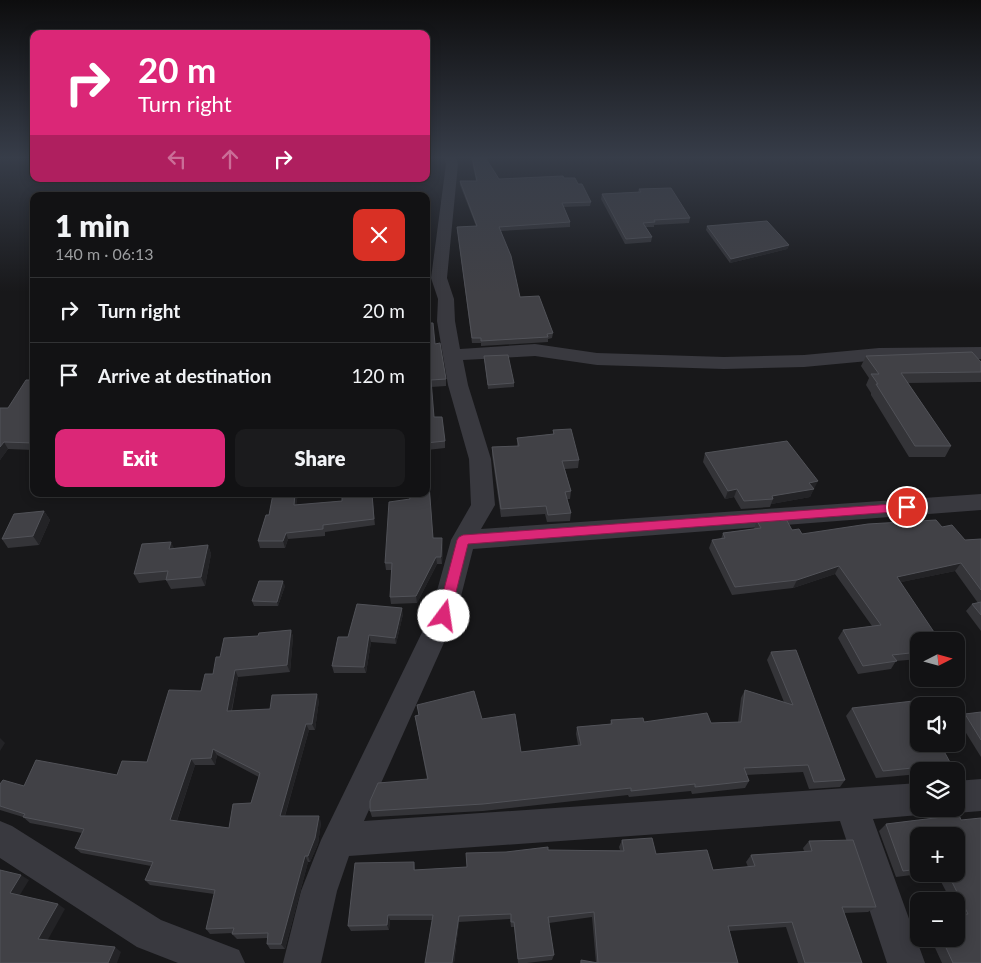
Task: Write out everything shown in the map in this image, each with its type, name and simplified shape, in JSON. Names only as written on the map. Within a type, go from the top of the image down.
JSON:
[{"type":"street","points":[[302,963],[319,892],[338,840],[444,616],[463,540],[483,505],[480,459],[458,385],[446,322],[446,298],[439,278],[448,202]]},
{"type":"street","points":[[453,355],[535,350],[616,360],[724,363],[804,361],[879,354],[981,353]]},
{"type":"street","points":[[463,540],[981,502]]},
{"type":"street","points":[[965,796],[981,795]]},
{"type":"street","points":[[338,840],[910,800]]},
{"type":"street","points":[[851,804],[906,963]]},
{"type":"street","points":[[0,838],[150,934],[226,963]]},
{"type":"building","points":[[468,202],[591,202],[562,203],[570,222],[499,227],[511,256],[520,297],[539,296],[553,333],[547,334],[548,337],[481,341],[481,338],[472,338],[457,227],[477,226]]},
{"type":"building","points":[[606,202],[680,202],[690,218],[654,220],[655,222],[643,223],[652,237],[626,239]]},
{"type":"building","points":[[767,221],[789,245],[731,259],[707,226]]},
{"type":"building","points":[[430,323],[433,323],[435,344],[440,343],[446,379],[431,380],[434,417],[442,417],[445,441],[430,443]]},
{"type":"building","points":[[972,352],[981,362],[981,372],[901,373],[951,446],[915,446],[876,384],[878,384],[871,374],[879,374],[866,356]]},
{"type":"building","points":[[508,355],[514,383],[488,385],[484,356]]},
{"type":"building","points":[[26,380],[30,380],[30,443],[4,442],[0,447],[0,408],[8,408]]},
{"type":"building","points":[[571,429],[579,460],[562,461],[571,491],[565,492],[571,513],[548,515],[546,506],[501,509],[492,447],[519,446],[517,438],[554,434],[553,430]]},
{"type":"building","points":[[787,441],[818,481],[809,483],[814,489],[772,496],[773,499],[744,501],[737,489],[728,491],[705,453]]},
{"type":"building","points":[[272,497],[295,497],[294,505],[342,501],[342,497],[372,497],[374,519],[323,525],[323,529],[286,533],[283,541],[258,541],[266,515],[269,515]]},
{"type":"building","points":[[410,497],[430,497],[433,538],[442,538],[441,557],[436,557],[416,596],[390,597],[392,563],[385,563],[389,502],[410,499]]},
{"type":"building","points":[[44,511],[33,536],[2,539],[14,514]]},
{"type":"building","points":[[786,519],[792,530],[799,529],[802,534],[868,524],[936,520],[942,527],[952,525],[965,540],[981,539],[981,590],[961,563],[897,577],[934,632],[910,632],[910,653],[892,655],[897,661],[863,666],[843,630],[881,625],[839,566],[797,580],[735,587],[712,540],[725,538],[723,533],[761,528],[757,521]]},
{"type":"building","points":[[171,542],[169,549],[208,545],[201,577],[166,580],[168,571],[134,574],[142,544]]},
{"type":"building","points":[[259,581],[283,581],[277,602],[252,601]]},
{"type":"building","points":[[981,602],[981,615],[972,604]]},
{"type":"building","points":[[357,604],[402,608],[395,638],[369,635],[364,667],[332,666],[338,637],[348,637]]},
{"type":"building","points":[[291,630],[287,665],[235,670],[227,711],[270,709],[272,695],[317,694],[312,724],[306,724],[280,816],[319,816],[315,838],[308,856],[305,856],[281,944],[267,944],[268,933],[232,934],[234,928],[206,929],[215,890],[145,880],[153,862],[75,848],[84,829],[23,817],[25,814],[0,806],[0,784],[3,780],[24,786],[36,760],[117,775],[122,761],[147,762],[169,690],[201,691],[205,674],[213,674],[216,657],[220,657],[224,638],[258,636],[259,633]],"holes":[[[213,749],[260,773],[251,803],[233,804],[229,828],[170,820],[191,759],[211,758]]]},
{"type":"building","points":[[796,650],[845,780],[814,782],[808,765],[744,768],[749,781],[695,787],[695,784],[631,791],[631,788],[483,804],[370,811],[370,801],[378,783],[428,779],[415,716],[419,715],[417,705],[474,691],[482,719],[515,714],[521,752],[581,745],[577,727],[612,724],[611,720],[643,718],[644,722],[707,713],[711,723],[741,722],[745,690],[793,705],[771,652]]},
{"type":"building","points":[[910,701],[910,752],[944,752],[950,762],[910,762],[910,768],[883,771],[852,708]]},
{"type":"building","points":[[981,712],[981,740],[965,714]]},
{"type":"building","points":[[943,817],[960,817],[961,820],[981,818],[981,963],[953,963],[946,947],[965,947],[965,914],[968,914],[965,908],[965,892],[957,892],[952,882],[965,882],[965,827],[910,827],[910,870],[903,871],[886,824]]},
{"type":"building","points":[[652,838],[656,854],[707,850],[713,870],[755,866],[751,855],[812,851],[809,841],[853,840],[876,907],[842,907],[862,963],[805,963],[792,922],[728,926],[738,963],[598,963],[594,912],[548,917],[554,955],[518,959],[514,922],[511,922],[511,914],[459,916],[452,963],[425,963],[433,915],[388,915],[387,925],[348,926],[355,863],[414,862],[414,870],[467,867],[466,853],[506,852],[548,847],[548,850],[624,851],[622,840]]},
{"type":"building","points":[[0,870],[21,875],[10,893],[58,904],[38,939],[115,947],[108,963],[0,963]]},
{"type":"building","points":[[581,960],[598,963],[581,963]]},
{"type":"route","points":[[444,616],[463,540],[907,507]]}]
